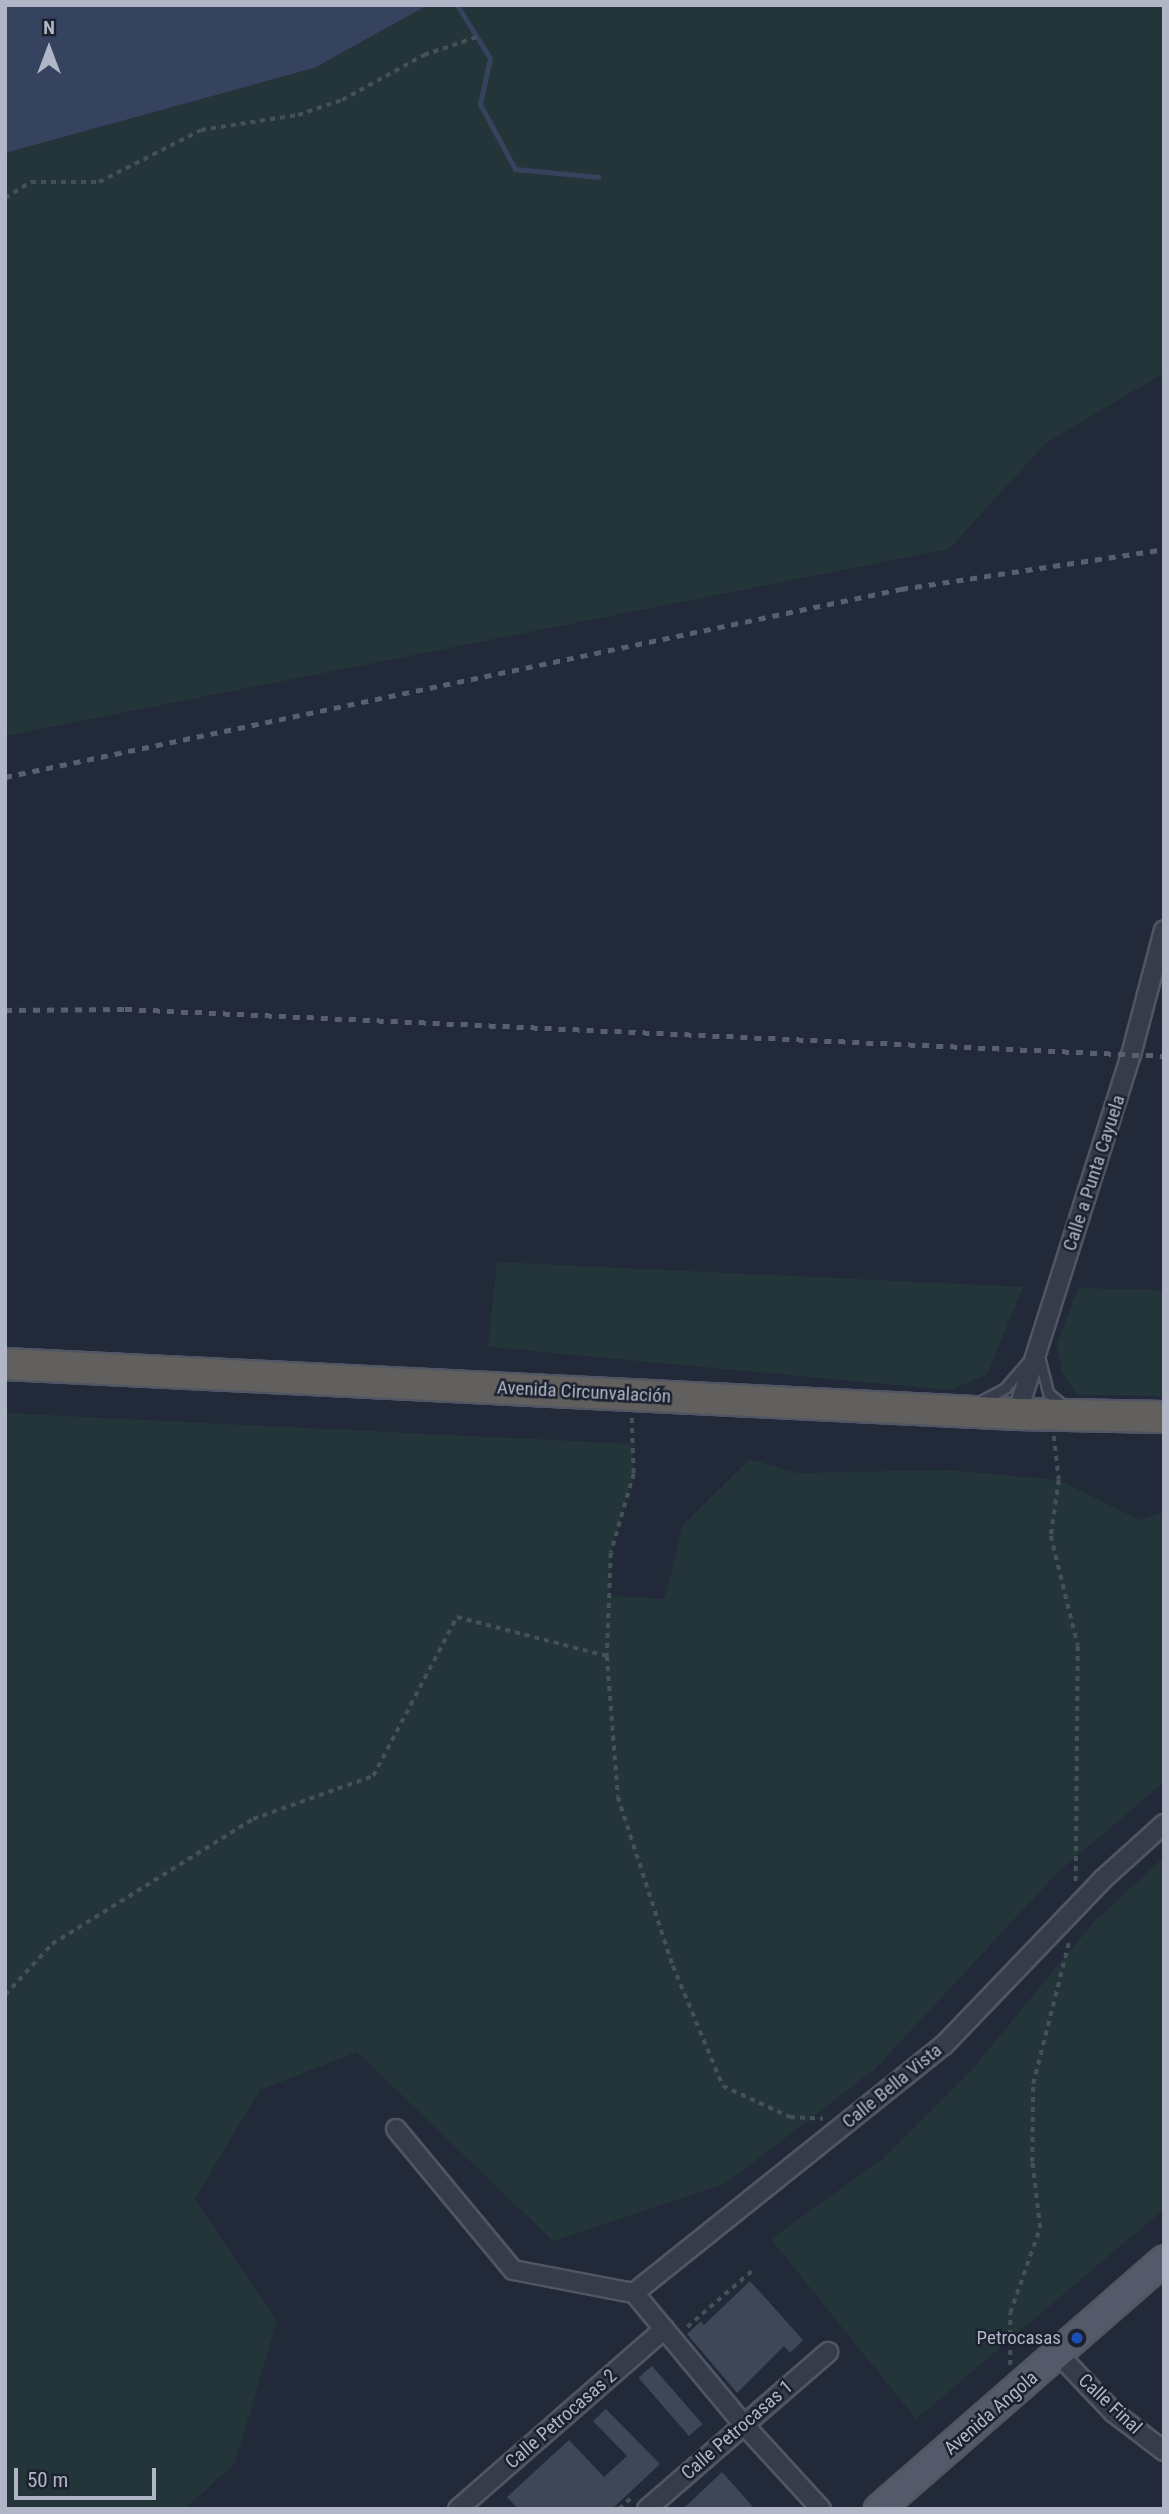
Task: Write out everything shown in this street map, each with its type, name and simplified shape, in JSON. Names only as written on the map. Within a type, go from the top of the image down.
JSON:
[{"type":"highway","name":"Avenida Circunvalación","points":[[5,1364],[1017,1415],[1164,1417]]},
{"type":"main road","name":"Avenida Angola","points":[[880,2509],[1059,2355],[1164,2260]]},
{"type":"street","name":"Calle a Punta Cayuela","points":[[1017,1415],[1131,1055],[1164,930]]},
{"type":"street","name":"Calle Bella Vista","points":[[634,2293],[944,2045],[1102,1880],[1164,1824]]},
{"type":"street","points":[[396,2129],[513,2270],[634,2293],[744,2425],[821,2509]]},
{"type":"street","name":"Calle Petrocasas 2","points":[[458,2509],[664,2329]]},
{"type":"street","name":"Calle Petrocasas 1","points":[[647,2509],[828,2352]]},
{"type":"street","name":"Calle Final","points":[[1059,2355],[1114,2412],[1164,2451]]},
{"type":"lane","points":[[961,1412],[1005,1388],[1037,1351]]},
{"type":"lane","points":[[1037,1351],[1048,1393],[1075,1415]]},
{"type":"path","points":[[5,198],[31,181],[99,181],[201,130],[298,115],[342,100],[424,55],[477,37]]},
{"type":"path","points":[[631,1395],[634,1474],[611,1553],[607,1656],[618,1797],[673,1966],[723,2086],[790,2117],[849,2120]]},
{"type":"path","points":[[5,1995],[52,1944],[253,1819],[373,1776],[457,1617],[607,1656]]},
{"type":"shaded area","points":[[428,5],[1164,5],[1164,373],[1046,443],[949,549],[5,736],[5,153],[314,68]]},
{"type":"shaded area","points":[[497,1262],[1023,1287],[987,1375],[949,1390],[488,1347]]},
{"type":"shaded area","points":[[1078,1288],[1164,1290],[1164,1396],[1078,1395],[1062,1373],[1057,1344]]},
{"type":"shaded area","points":[[5,1413],[633,1444],[634,1474],[611,1553],[610,1596],[665,1599],[683,1525],[750,1459],[797,1473],[948,1470],[1059,1480],[1140,1520],[1164,1512],[1164,1782],[1058,1872],[875,2069],[726,2183],[553,2241],[357,2052],[260,2090],[195,2199],[277,2321],[235,2463],[185,2509],[5,2509]]},
{"type":"shaded area","points":[[1164,1857],[1164,2209],[916,2419],[771,2239],[882,2159],[973,2068],[1094,1922]]},
{"type":"water","points":[[5,5],[428,5],[314,68],[5,153]]},
{"type":"building","points":[[750,2281],[803,2340],[790,2353],[784,2346],[737,2393],[687,2334],[701,2321],[704,2325]]},
{"type":"building","points":[[652,2366],[703,2424],[689,2436],[638,2378]]},
{"type":"building","points":[[606,2409],[660,2464],[612,2509],[518,2509],[507,2497],[569,2440],[604,2477],[627,2456],[593,2421]]},
{"type":"building","points":[[722,2472],[755,2509],[683,2509]]},
{"type":"waterway","points":[[457,5],[490,58],[480,104],[515,169],[599,177]]},
{"type":"railway","points":[[5,777],[901,589],[1164,549]]},
{"type":"railway","points":[[5,1010],[125,1009],[1164,1056]]},
{"type":"place","name":"Petrocasas","points":[[1077,2338]]}]
